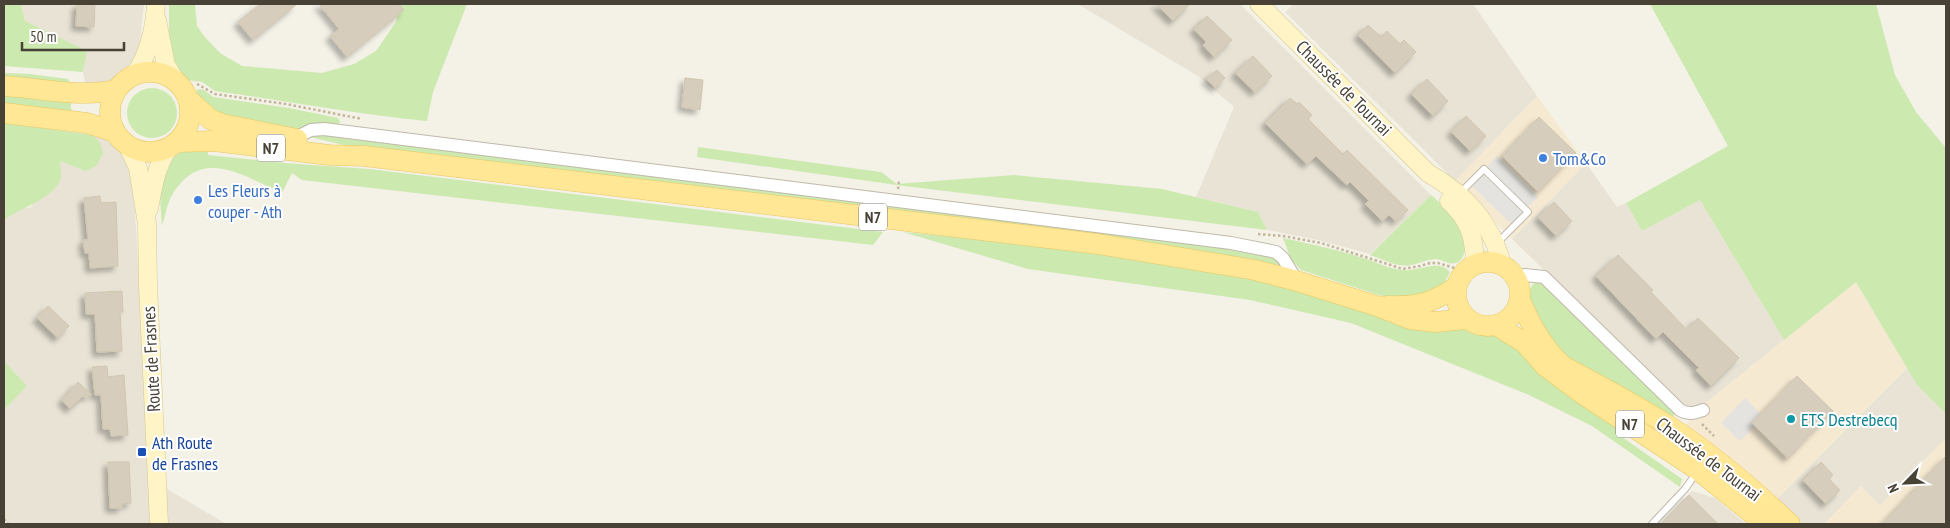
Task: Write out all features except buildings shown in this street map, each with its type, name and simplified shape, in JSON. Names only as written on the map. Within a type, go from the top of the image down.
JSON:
[{"type":"main road","name":"Chaussée de Tournai","points":[[1259,4],[1428,173],[1437,188],[1458,210],[1468,224],[1472,234],[1475,264]]},
{"type":"main road","points":[[134,75],[143,62],[156,8]]},
{"type":"main road","points":[[4,113],[87,123],[121,139],[137,151],[147,153],[158,152],[173,145],[185,134],[190,123],[191,111],[185,92],[166,65],[156,8]]},
{"type":"main road","points":[[121,139],[111,122],[111,100],[116,90],[134,75],[151,72],[176,80]]},
{"type":"main road","points":[[4,86],[88,94],[116,90]]},
{"type":"main road","name":"N7","points":[[189,100],[210,119],[222,124],[364,156],[1098,244],[1254,270],[1297,281],[1377,306],[1410,319],[1435,322],[1468,319]]},
{"type":"main road","name":"Route de Frasnes","points":[[121,139],[138,168],[147,224],[159,524]]},
{"type":"main road","name":"N7","points":[[173,145],[214,141],[329,156],[364,156]]},
{"type":"main road","name":"Route de Frasnes","points":[[147,224],[155,176],[162,159],[173,145]]},
{"type":"main road","name":"Chaussée de Tournai","points":[[1428,173],[1447,184],[1479,216],[1496,244],[1509,271]]},
{"type":"main road","points":[[1484,262],[1509,271],[1519,285],[1520,300],[1512,316],[1496,325],[1481,325],[1468,319],[1460,311],[1456,287],[1464,271],[1475,264],[1484,262]]},
{"type":"main road","name":"N7","points":[[1377,306],[1407,307],[1429,303],[1456,287]]},
{"type":"main road","name":"Chaussée de Tournai","points":[[1520,300],[1536,334],[1554,358],[1563,366],[1668,426],[1765,524]]},
{"type":"main road","name":"Chaussée de Tournai","points":[[1496,325],[1525,343],[1545,366],[1584,395],[1704,463],[1768,504],[1790,524]]},
{"type":"street","points":[[294,139],[311,130],[324,129],[1231,243],[1276,252],[1283,258],[1297,281]]},
{"type":"street","points":[[1509,271],[1544,277],[1680,410],[1686,414],[1703,410]]},
{"type":"lane","points":[[1458,194],[1484,169],[1528,212],[1496,244]]},
{"type":"lane","points":[[1652,524],[1685,489],[1704,463]]},
{"type":"path","points":[[4,519],[8,524]]},
{"type":"shaded area","points":[[21,4],[144,4],[139,51],[129,67],[110,83],[86,87],[83,72],[86,51],[25,21]]},
{"type":"shaded area","points":[[1078,4],[1240,4],[1431,195],[1370,254],[1318,240],[1267,230],[1258,212],[1196,197],[1234,107],[1198,76]]},
{"type":"shaded area","points":[[1294,4],[1473,4],[1537,96],[1455,181],[1285,12]]},
{"type":"shaded area","points":[[1537,96],[1586,163],[1512,239],[1455,181]]},
{"type":"shaded area","points":[[93,135],[107,139],[124,154],[133,178],[152,486],[164,487],[226,524],[8,524],[4,519],[4,410],[27,386],[4,361],[4,220],[15,211],[31,207],[60,161],[85,171]]},
{"type":"shaded area","points":[[1497,156],[1538,197],[1511,224],[1470,184]]},
{"type":"shaded area","points":[[1586,163],[1617,207],[1626,203],[1642,231],[1700,200],[1784,340],[1692,414],[1512,239]]},
{"type":"shaded area","points":[[1856,282],[1907,368],[1776,500],[1685,427],[1692,414]]},
{"type":"shaded area","points":[[1907,368],[1917,385],[1946,414],[1946,438],[1880,506],[1861,486],[1824,524],[1801,524],[1776,500]]},
{"type":"shaded area","points":[[1745,398],[1761,414],[1752,423],[1755,426],[1740,441],[1721,423]]},
{"type":"shaded area","points":[[1946,438],[1946,524],[1824,524],[1861,486],[1880,506]]},
{"type":"shaded area","points":[[1692,491],[1715,498],[1746,524],[1660,524]]},
{"type":"green space","points":[[4,4],[21,4],[25,21],[87,51],[83,72],[4,66]]},
{"type":"green space","points":[[169,4],[195,4],[197,26],[204,36],[220,53],[242,66],[322,73],[354,64],[376,51],[396,22],[400,4],[467,4],[433,92],[427,121],[215,91],[202,82],[187,80],[173,63],[169,50]]},
{"type":"green space","points":[[1650,4],[1876,4],[1895,75],[1916,112],[1946,148],[1946,414],[1917,385],[1856,282],[1784,340],[1700,200],[1642,231],[1626,203],[1728,146]]},
{"type":"green space","points":[[4,73],[68,79],[70,83],[4,82]]},
{"type":"green space","points":[[147,88],[157,88],[170,95],[177,108],[177,118],[170,131],[157,138],[147,138],[138,134],[131,127],[127,118],[127,108],[131,99],[138,92]]},
{"type":"green space","points":[[198,89],[204,90],[213,97],[289,108],[338,118],[340,122],[336,127],[304,128],[291,131],[219,119],[199,99],[196,93]]},
{"type":"green space","points":[[4,92],[72,101],[71,108],[76,116],[4,107]]},
{"type":"green space","points":[[4,123],[93,135],[100,143],[103,154],[96,166],[85,171],[60,161],[61,177],[52,191],[4,220]]},
{"type":"green space","points":[[317,133],[1122,231],[1277,256],[1283,267],[1263,262],[352,147],[310,137]]},
{"type":"green space","points":[[207,146],[208,155],[369,169],[883,232],[873,245],[302,180],[292,173],[282,193],[237,173],[208,168],[195,172],[182,181],[171,197],[162,226],[161,184],[169,163],[177,155],[190,149]]},
{"type":"green space","points":[[698,147],[881,172],[897,184],[1014,175],[1162,189],[1258,212],[1267,230],[904,186],[697,157]]},
{"type":"green space","points":[[1431,195],[1454,215],[1467,244],[1458,262],[1449,263],[1434,259],[1406,266],[1370,255]]},
{"type":"green space","points":[[903,232],[1096,251],[1249,277],[1459,327],[1472,332],[1505,338],[1617,426],[1622,437],[1682,479],[1680,487],[1592,426],[1529,395],[1351,323],[1250,300],[1028,269]]},
{"type":"green space","points":[[1283,238],[1346,253],[1398,269],[1409,270],[1440,266],[1450,272],[1442,288],[1401,302],[1301,270],[1291,259]]},
{"type":"green space","points":[[1544,277],[1680,410],[1670,418],[1567,360],[1557,350],[1528,299],[1532,285]]},
{"type":"green space","points":[[4,361],[27,386],[4,410]]},
{"type":"place","name":"Tom&Co","points":[[1543,158]]},
{"type":"place","name":"Les Fleurs à couper - Ath","points":[[198,200]]},
{"type":"place","name":"ETS Destrebecq","points":[[1791,419]]},
{"type":"place","name":"Ath Route de Frasnes","points":[[142,452]]}]
